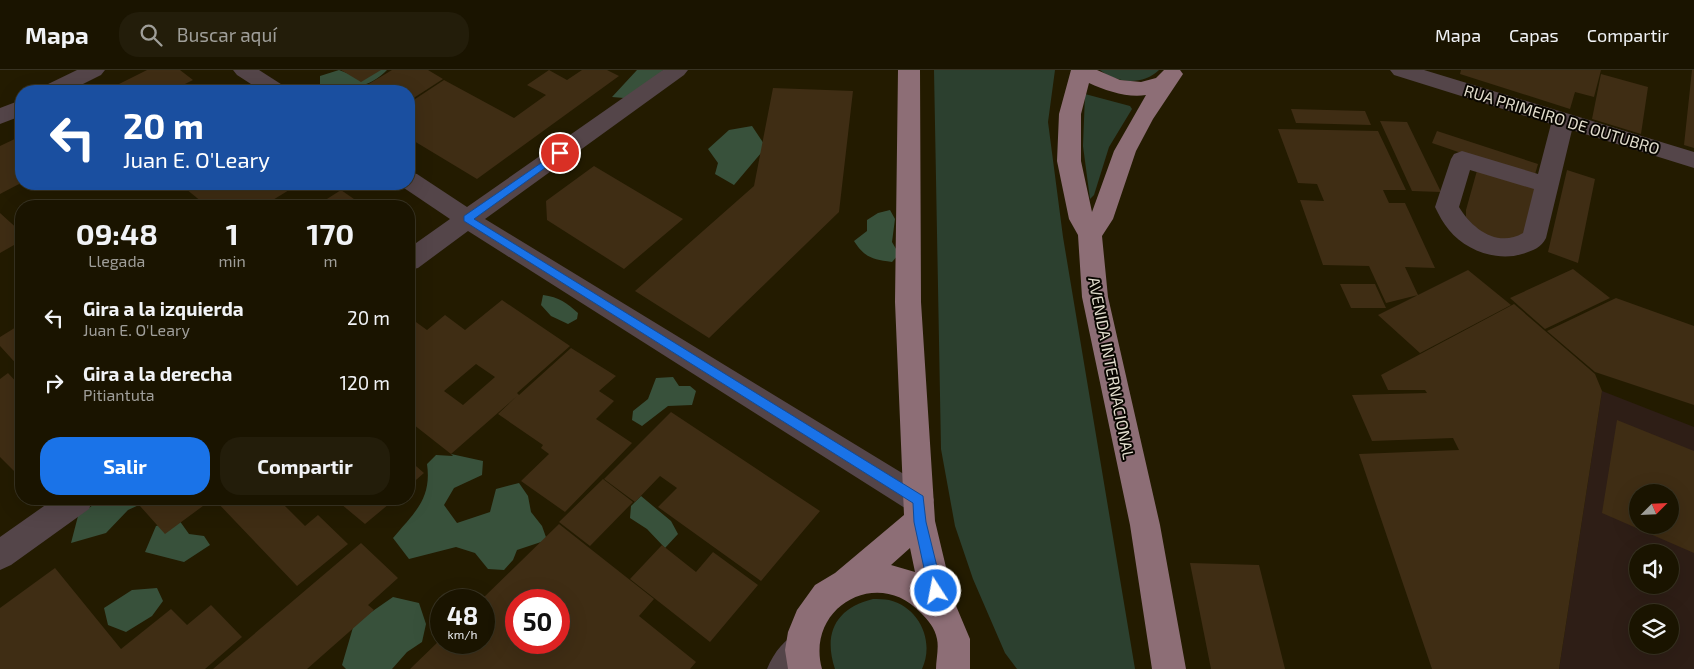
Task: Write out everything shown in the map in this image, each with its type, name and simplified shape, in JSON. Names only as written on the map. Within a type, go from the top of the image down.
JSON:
[{"type":"main road","points":[[909,70],[908,302],[920,511],[939,608]]},
{"type":"main road","points":[[1083,70],[1100,81],[1124,88],[1140,89],[1155,86],[1170,75]]},
{"type":"main road","name":"AVENIDA INTERNACIONAL","points":[[1083,70],[1070,114],[1069,161],[1081,219],[1090,235],[1095,298],[1145,525],[1169,669]]},
{"type":"main road","points":[[1090,235],[1102,219],[1125,151],[1142,119],[1170,75]]},
{"type":"main road","points":[[797,662],[806,628],[814,611],[825,597],[841,586],[920,511]]},
{"type":"main road","points":[[841,586],[860,578],[880,576],[901,580],[920,589],[939,608],[950,625],[953,653]]},
{"type":"street","points":[[64,85],[94,70]]},
{"type":"street","points":[[244,70],[267,85]]},
{"type":"street","points":[[415,257],[677,70]]},
{"type":"street","name":"RUA PRIMEIRO DE OUTUBRO","points":[[1401,70],[1694,160]]},
{"type":"street","points":[[0,117],[15,110]]},
{"type":"street","points":[[1546,184],[1562,120]]},
{"type":"street","points":[[415,184],[920,511]]},
{"type":"street","points":[[0,555],[70,505]]},
{"type":"street","points":[[953,653],[965,669]]},
{"type":"shaded area","points":[[1602,391],[1694,427],[1694,669],[1559,669]]},
{"type":"green space","points":[[339,70],[352,75],[367,70],[387,70],[381,76],[363,85],[320,85],[320,76]]},
{"type":"green space","points":[[637,70],[663,70],[657,84],[636,99],[612,97]]},
{"type":"green space","points":[[934,70],[1055,70],[1048,122],[1063,237],[1135,669],[1017,669],[1005,653],[973,579],[955,526],[941,449]]},
{"type":"green space","points":[[1100,70],[1159,70],[1146,78],[1130,81],[1114,78]]},
{"type":"green space","points":[[1085,94],[1130,106],[1132,109],[1109,147],[1094,195],[1090,199],[1083,146]]},
{"type":"green space","points":[[752,126],[766,147],[734,185],[715,174],[718,163],[708,149],[729,130]]},
{"type":"green space","points":[[890,210],[895,219],[892,242],[899,254],[892,262],[870,257],[854,241],[867,231],[867,220],[878,213]]},
{"type":"green space","points":[[543,295],[554,297],[566,303],[578,313],[577,319],[568,324],[551,316],[541,305]]},
{"type":"green space","points":[[673,377],[679,386],[690,386],[696,391],[692,405],[668,406],[642,426],[632,420],[633,411],[648,399],[656,378]]},
{"type":"green space","points":[[451,454],[483,461],[482,475],[454,488],[444,505],[457,523],[490,512],[496,489],[519,483],[528,496],[531,512],[542,526],[547,540],[517,550],[513,560],[504,570],[488,569],[475,553],[456,547],[409,559],[393,538],[420,505],[427,487],[427,464],[436,455],[453,456]]},
{"type":"green space","points":[[641,496],[671,521],[678,534],[665,548],[647,529],[630,518],[631,506]]},
{"type":"green space","points":[[93,505],[139,505],[128,510],[106,533],[71,543],[78,516]]},
{"type":"green space","points":[[179,520],[189,534],[204,536],[210,545],[184,562],[145,552],[156,526]]},
{"type":"green space","points":[[157,588],[163,601],[152,616],[126,632],[108,625],[104,608],[132,590]]},
{"type":"green space","points":[[393,597],[419,603],[426,624],[422,642],[407,652],[392,669],[346,669],[342,665],[354,624]]},
{"type":"green space","points":[[873,599],[889,600],[900,604],[916,618],[922,627],[927,647],[922,669],[835,669],[831,644],[832,633],[836,624],[850,609],[860,603]]},
{"type":"building","points":[[147,70],[180,70],[193,80],[183,85],[117,85]]},
{"type":"building","points":[[341,70],[381,70],[361,82]]},
{"type":"building","points":[[392,70],[428,70],[443,79],[415,97],[415,85],[367,85]]},
{"type":"building","points":[[549,70],[567,80],[582,70],[607,70],[619,76],[477,179],[415,142],[415,99],[444,80],[514,118],[546,95],[527,85]]},
{"type":"building","points":[[1461,70],[1601,70],[1594,97],[1575,92],[1570,109],[1460,74]]},
{"type":"building","points":[[1692,70],[1694,70],[1694,148],[1684,145]]},
{"type":"building","points":[[1601,74],[1648,87],[1641,134],[1592,119]]},
{"type":"building","points":[[773,88],[853,91],[839,212],[709,338],[635,291],[754,186]]},
{"type":"building","points":[[1291,109],[1365,111],[1371,125],[1296,123]]},
{"type":"building","points":[[1380,121],[1407,122],[1441,192],[1412,191]]},
{"type":"building","points":[[1278,129],[1378,131],[1406,190],[1383,190],[1389,203],[1405,203],[1435,268],[1405,267],[1418,295],[1386,303],[1369,266],[1323,265],[1300,200],[1324,201],[1317,184],[1298,183]]},
{"type":"building","points":[[1437,131],[1538,164],[1534,178],[1432,143]]},
{"type":"building","points":[[15,139],[15,186],[0,194],[0,146]]},
{"type":"building","points":[[594,166],[683,219],[624,269],[547,220],[546,201]]},
{"type":"building","points":[[1478,167],[1536,187],[1526,231],[1522,237],[1503,241],[1479,232],[1466,217],[1466,210]]},
{"type":"building","points":[[1567,170],[1595,179],[1578,263],[1548,252]]},
{"type":"building","points":[[187,190],[289,190],[273,200],[200,200]]},
{"type":"building","points":[[341,190],[355,200],[325,200]]},
{"type":"building","points":[[0,213],[15,227],[15,244],[0,253]]},
{"type":"building","points":[[1573,269],[1610,298],[1545,329],[1510,298]]},
{"type":"building","points":[[1468,270],[1511,305],[1420,353],[1378,315]]},
{"type":"building","points":[[1340,284],[1375,284],[1386,308],[1351,308]]},
{"type":"building","points":[[1616,298],[1694,326],[1694,405],[1595,372],[1547,331]]},
{"type":"building","points":[[502,300],[570,346],[517,393],[519,395],[571,348],[616,376],[599,391],[614,401],[596,419],[632,443],[565,512],[521,481],[549,454],[541,448],[543,445],[498,414],[517,396],[451,454],[415,426],[415,321],[427,330],[445,315],[465,330]],"holes":[[[476,364],[495,377],[463,405],[444,391]]]},
{"type":"building","points":[[1514,304],[1595,374],[1602,391],[1559,669],[1432,669],[1359,454],[1459,450],[1453,438],[1372,441],[1352,395],[1427,393],[1425,390],[1388,390],[1381,375]]},
{"type":"building","points":[[15,328],[15,362],[0,346],[0,337]]},
{"type":"building","points":[[8,373],[15,381],[15,472],[0,457],[0,379]]},
{"type":"building","points":[[671,412],[820,511],[761,581],[658,507],[677,488],[660,476],[635,502],[604,479]]},
{"type":"building","points":[[1617,420],[1694,451],[1694,553],[1679,546],[1679,544],[1673,544],[1650,534],[1679,534],[1679,484],[1629,484],[1629,525],[1602,513]]},
{"type":"building","points":[[415,465],[424,473],[415,481]]},
{"type":"building","points":[[603,479],[633,502],[590,546],[559,522]]},
{"type":"building","points":[[141,505],[204,505],[165,534],[140,506]]},
{"type":"building","points":[[220,505],[284,505],[305,526],[318,515],[348,544],[297,586]]},
{"type":"building","points":[[342,505],[388,505],[365,524]]},
{"type":"building","points":[[559,524],[654,599],[639,616],[696,662],[690,669],[410,669],[430,650],[430,654],[495,654],[495,589],[492,589]]},
{"type":"building","points":[[361,543],[398,578],[368,605],[374,610],[307,669],[213,669]]},
{"type":"building","points":[[662,545],[696,572],[713,552],[758,585],[710,642],[630,579]]},
{"type":"building","points":[[1190,563],[1259,565],[1285,669],[1211,669]]},
{"type":"building","points":[[55,568],[121,649],[171,609],[187,625],[211,605],[242,637],[205,669],[0,669],[0,608]]},
{"type":"route","points":[[560,153],[467,219],[919,500],[920,522],[936,591]]}]
